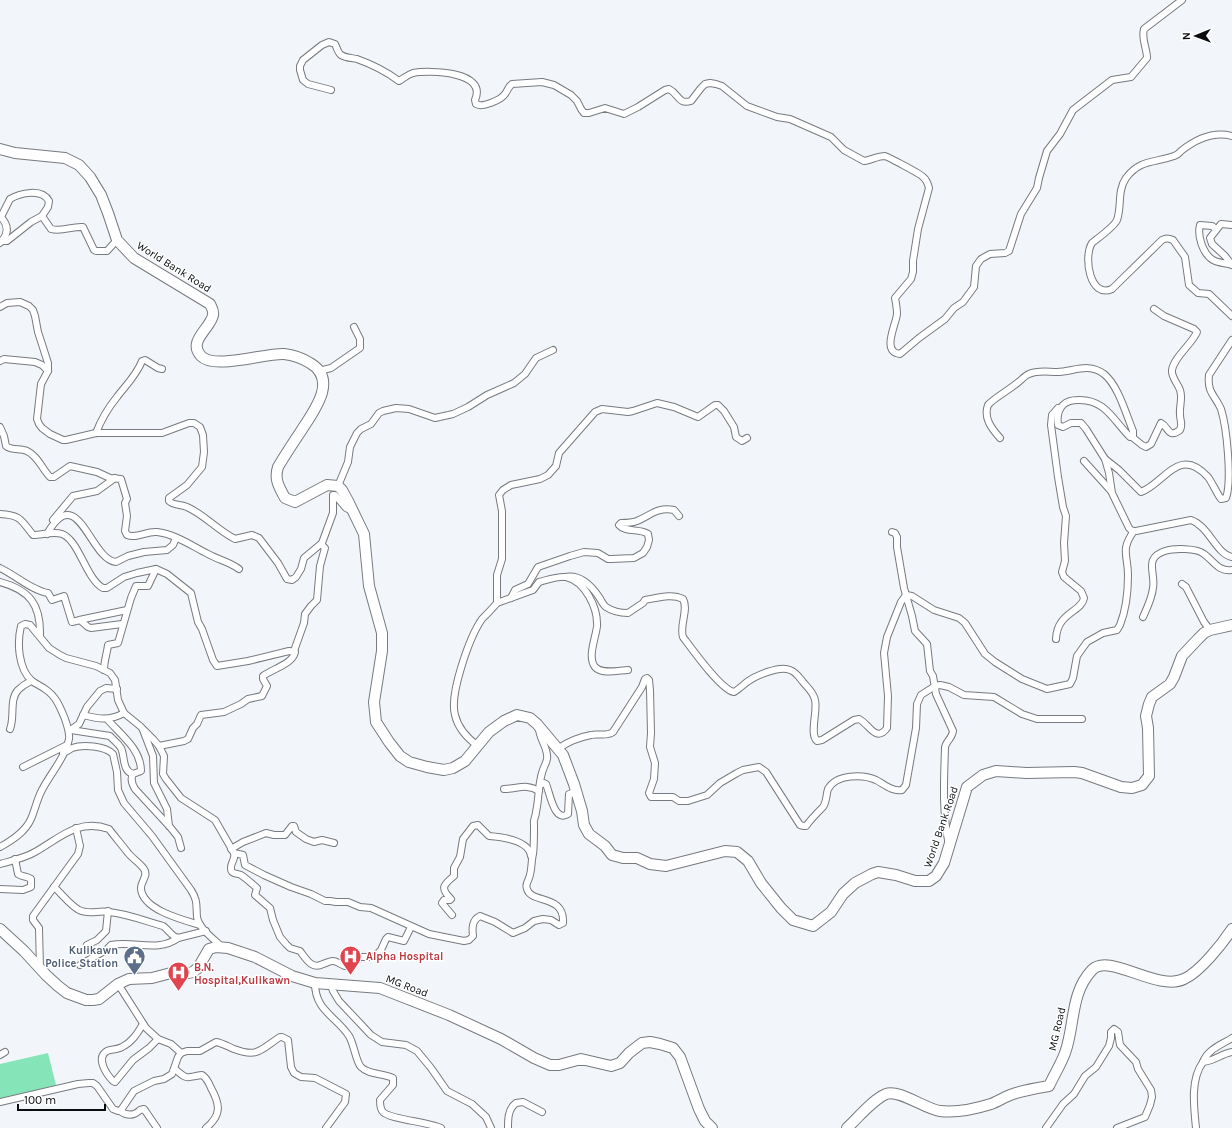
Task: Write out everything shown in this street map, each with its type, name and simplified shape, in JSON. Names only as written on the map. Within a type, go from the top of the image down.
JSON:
[{"type":"main road","name":"World Bank Road","points":[[0,149],[15,153],[65,158],[79,165],[101,195],[117,240],[134,258],[210,304],[213,310],[213,315],[200,334],[197,348],[198,352],[206,360],[216,361],[248,359],[283,354],[300,358],[312,364],[319,372]]},
{"type":"main road","points":[[319,372],[323,382],[322,397],[315,411],[278,467],[276,474],[277,482],[285,498],[296,502],[328,485],[338,486]]},
{"type":"main road","name":"World Bank Road","points":[[338,486],[342,490],[354,511],[364,534],[368,586],[382,633],[382,651],[374,702],[376,722],[400,756],[409,762],[423,766],[444,770],[453,768],[465,761],[488,732],[512,716],[523,715],[539,725],[559,748],[567,762],[582,811],[584,825],[589,834],[605,846],[612,855],[623,858],[637,858],[650,864],[666,866],[725,851],[736,852],[748,861],[761,883],[781,908],[793,920],[813,926],[831,912],[843,894],[855,883],[872,874],[878,872],[896,875],[915,881],[929,881],[936,876],[944,863],[967,787],[983,775],[996,771],[1026,773],[1074,772],[1082,773],[1121,788],[1132,788],[1142,785],[1149,776],[1148,728],[1146,716],[1152,697],[1170,684],[1182,656],[1204,633],[1210,630],[1232,625]]},
{"type":"main road","points":[[0,929],[46,975],[67,993],[86,1000],[99,998],[118,984],[129,979],[152,978],[171,973],[184,974],[193,972],[198,968],[209,949],[222,947]]},
{"type":"main road","name":"MG Road","points":[[847,1128],[871,1104],[886,1094],[898,1093],[939,1111],[959,1111],[992,1104],[1012,1094],[1049,1086],[1065,1053],[1075,1002],[1082,985],[1095,967],[1106,964],[1154,980],[1162,982],[1176,982],[1185,979],[1208,960],[1232,929]]},
{"type":"main road","name":"MG Road","points":[[222,947],[254,957],[292,976],[315,983],[380,988],[449,1015],[501,1039],[534,1058],[550,1065],[559,1065],[581,1059],[611,1066],[620,1063],[629,1052],[642,1043],[650,1042],[673,1048],[680,1057],[702,1115],[705,1121],[712,1128]]},
{"type":"street","points":[[331,90],[308,84],[303,80],[300,70],[303,60],[322,45],[329,42],[335,44],[340,54],[343,56],[357,59],[373,66],[399,81],[414,73],[446,72],[463,77],[475,86],[477,95],[475,100],[476,104],[479,106],[483,106],[501,98],[505,94],[508,87],[512,84],[542,82],[554,85],[571,95],[584,113],[605,108],[624,114],[669,89],[682,101],[691,101],[705,84],[710,83],[722,86],[747,106],[777,117],[790,119],[831,137],[844,150],[864,161],[884,156],[896,160],[902,166],[923,176],[928,182],[929,188],[918,229],[911,279],[895,298],[897,314],[890,344],[894,352],[900,354],[945,319],[954,308],[963,302],[974,286],[976,266],[981,259],[990,254],[1006,253],[1009,251],[1021,214],[1037,188],[1047,151],[1060,134],[1073,110],[1112,80],[1131,77],[1147,58],[1147,50],[1144,45],[1142,33],[1144,29],[1182,0]]},
{"type":"street","points":[[1232,136],[1219,134],[1202,138],[1181,151],[1176,156],[1144,163],[1134,169],[1122,185],[1116,222],[1092,243],[1090,246],[1088,259],[1089,269],[1095,283],[1099,289],[1108,291],[1112,289],[1162,240],[1170,238],[1185,257],[1189,285],[1198,293],[1209,294],[1232,316]]},
{"type":"street","points":[[29,193],[40,194],[48,199],[48,207],[42,216],[31,222],[8,241],[0,242],[4,238],[7,229],[6,223],[0,217],[10,199],[29,193]]},
{"type":"street","points":[[42,216],[49,227],[54,230],[77,226],[83,227],[94,251],[107,251],[117,240]]},
{"type":"street","points":[[1232,225],[1222,223],[1210,238],[1211,243],[1232,265]]},
{"type":"street","points":[[1216,229],[1212,226],[1200,225],[1198,231],[1200,241],[1207,255],[1214,260],[1232,265]]},
{"type":"street","points":[[0,307],[12,301],[20,302],[29,306],[32,310],[48,363],[48,371],[41,384],[38,413],[39,424],[50,434],[63,440],[96,433],[159,434],[189,423],[198,424],[202,429],[203,435],[204,452],[202,467],[187,485],[177,494],[169,498],[170,503],[184,506],[199,513],[216,527],[235,539],[252,535],[258,537],[278,562],[284,577],[289,580],[295,578],[301,569],[304,558],[321,544],[334,512],[333,495],[336,496],[346,508],[354,511]]},
{"type":"street","points":[[1056,639],[1056,632],[1061,622],[1082,604],[1084,598],[1081,591],[1064,577],[1062,572],[1065,561],[1064,543],[1066,516],[1059,483],[1051,424],[1052,416],[1058,408],[1070,401],[1093,401],[1113,416],[1130,437],[1146,447],[1151,444],[1161,423],[1165,425],[1171,433],[1175,433],[1180,430],[1182,422],[1180,416],[1182,402],[1181,394],[1172,371],[1176,362],[1197,332],[1194,329],[1159,314],[1154,309]]},
{"type":"street","points":[[319,372],[330,368],[360,348],[360,339],[354,327]]},
{"type":"street","points":[[1105,459],[1113,464],[1141,492],[1174,468],[1185,464],[1201,472],[1211,482],[1221,499],[1226,498],[1228,494],[1231,458],[1222,412],[1217,400],[1209,389],[1208,381],[1209,375],[1232,340]]},
{"type":"street","points":[[338,486],[348,462],[350,447],[355,437],[361,429],[371,424],[379,413],[396,408],[409,409],[435,418],[453,414],[468,407],[487,395],[514,383],[525,374],[536,358],[553,350]]},
{"type":"street","points":[[0,361],[4,359],[35,362],[42,365],[48,371]]},
{"type":"street","points":[[96,433],[109,408],[134,376],[142,361],[145,360],[162,369]]},
{"type":"street","points":[[1000,438],[991,428],[987,419],[987,408],[990,403],[1030,374],[1040,372],[1059,372],[1079,368],[1087,368],[1100,372],[1110,382],[1117,393],[1133,431],[1132,437]]},
{"type":"street","points":[[497,603],[497,576],[502,559],[502,511],[499,495],[503,490],[511,485],[540,479],[548,475],[556,466],[559,453],[598,410],[610,409],[628,412],[657,403],[674,407],[698,417],[715,405],[718,405],[724,411],[734,427],[736,437],[742,441],[747,438]]},
{"type":"street","points":[[1063,405],[1058,413],[1058,425],[1063,428],[1071,423],[1081,423],[1105,459],[1112,493],[1130,530],[1134,531],[1155,528],[1190,520],[1203,527],[1221,550],[1226,555],[1232,557]]},
{"type":"street","points":[[0,426],[3,431],[6,446],[8,448],[23,449],[32,454],[50,477],[54,477],[70,466],[97,472],[108,477],[121,479],[127,499],[125,503],[127,516],[125,531],[127,535],[136,536],[153,532],[166,533],[209,555],[234,565],[239,569]]},
{"type":"street","points":[[1084,461],[1112,493]]},
{"type":"street","points":[[53,524],[55,516],[73,496],[97,491],[115,478]]},
{"type":"street","points":[[511,598],[515,590],[528,584],[538,567],[570,556],[584,552],[594,552],[611,559],[634,558],[643,553],[649,540],[648,534],[622,528],[619,525],[621,523],[636,521],[652,512],[664,509],[674,510],[680,516]]},
{"type":"street","points":[[0,514],[13,515],[17,517],[27,526],[33,535],[62,534],[70,540],[97,584],[103,588],[107,588],[130,574],[156,569],[167,574],[190,591],[198,622],[213,660],[217,666],[294,651]]},
{"type":"street","points":[[47,534],[59,517],[71,516],[80,522],[100,551],[113,562],[144,552],[167,550],[173,545],[176,538]]},
{"type":"street","points":[[906,595],[912,596],[934,610],[959,618],[965,624],[985,654],[1022,679],[1047,689],[1060,687],[1072,682],[1077,656],[1087,642],[1104,633],[1117,630],[1120,625],[1128,586],[1128,568],[1125,554],[1126,542],[1134,531]]},
{"type":"street","points":[[892,532],[897,535],[897,547],[914,631],[927,644],[930,671],[934,676],[939,703],[952,731],[952,735],[945,747],[945,810],[946,834],[949,846]]},
{"type":"street","points":[[159,746],[188,739],[201,715],[224,712],[241,704],[248,698],[262,696],[267,685],[263,679],[263,676],[270,670],[276,670],[295,655],[294,651],[304,623],[305,614],[318,600],[320,566],[325,548],[321,544]]},
{"type":"street","points":[[1143,617],[1153,589],[1151,564],[1156,556],[1162,552],[1182,549],[1201,552],[1220,568],[1232,570]]},
{"type":"street","points":[[0,568],[10,572],[23,582],[48,593],[52,600],[63,596],[72,622],[127,610]]},
{"type":"street","points":[[104,670],[108,645],[118,644],[122,624],[136,586],[148,586],[156,569]]},
{"type":"street","points":[[478,746],[469,738],[457,722],[454,706],[455,694],[464,656],[482,620],[497,603],[533,590],[539,582],[573,576],[582,579],[592,588],[606,607],[625,614],[644,603],[645,600],[678,596],[683,599],[684,605],[683,637],[701,661],[727,690],[734,692],[761,675],[775,670],[788,669],[796,674],[814,696],[816,701],[816,716],[813,735],[817,741],[822,740],[854,720],[860,718],[875,733],[879,734],[884,732],[887,728],[888,696],[884,653],[887,637],[901,602],[906,595]]},
{"type":"street","points":[[565,577],[573,580],[587,593],[595,612],[597,625],[592,654],[594,666],[599,670],[605,671],[628,670]]},
{"type":"street","points":[[0,582],[9,584],[22,591],[34,603],[39,616],[40,636]]},
{"type":"street","points":[[1182,584],[1186,587],[1204,622],[1210,630]]},
{"type":"street","points":[[80,620],[88,627],[92,628],[122,624]]},
{"type":"street","points":[[0,847],[15,838],[27,826],[41,791],[67,745],[70,731],[59,703],[46,690],[31,681],[24,670],[20,658],[20,634],[21,626],[29,624],[49,648],[60,655],[90,664],[110,673],[114,678],[118,700],[124,713],[154,739],[159,746],[164,756],[163,774],[166,779],[181,798],[205,813],[217,823],[235,857],[231,871],[241,875],[257,888],[254,895],[270,908],[273,920],[282,940],[289,948],[300,951],[306,961],[311,965],[321,965],[333,961],[345,966],[350,957],[374,957],[381,950],[388,937],[404,941],[411,927]]},
{"type":"street","points":[[559,748],[582,737],[595,734],[607,735],[613,732],[642,687],[644,679],[647,678],[649,680],[650,695],[650,747],[655,763],[654,779],[649,793],[651,797],[673,797],[679,801],[688,801],[707,795],[720,783],[737,773],[759,767],[766,772],[800,824],[806,826],[823,806],[826,801],[827,792],[831,785],[842,778],[859,776],[869,777],[894,790],[902,790],[906,785],[916,728],[917,704],[922,695],[935,686],[940,685],[949,687],[964,695],[994,697],[1022,714],[1037,718],[1082,719]]},
{"type":"street","points":[[10,729],[13,720],[15,694],[19,688],[31,681]]},
{"type":"street","points":[[70,731],[79,724],[88,705],[102,690],[108,688],[117,689]]},
{"type":"street","points":[[83,715],[96,719],[107,719],[124,713]]},
{"type":"street","points":[[107,719],[122,734],[138,756],[141,771],[133,774]]},
{"type":"street","points":[[233,851],[243,854],[245,865],[325,901],[348,902],[360,907],[375,910],[429,934],[464,941],[469,940],[473,936],[472,926],[475,919],[480,916],[492,920],[513,933],[525,928],[534,921],[539,920],[548,919],[556,925],[562,924],[563,913],[557,906],[551,902],[532,895],[527,891],[526,884],[530,877],[535,829],[533,823],[547,755],[539,735],[539,725]]},
{"type":"street","points":[[143,729],[153,756],[154,783],[167,809],[168,824],[170,827]]},
{"type":"street","points":[[70,731],[110,736],[122,750],[125,764],[129,772],[133,774]]},
{"type":"street","points":[[23,767],[67,745]]},
{"type":"street","points":[[63,753],[73,748],[92,747],[106,749],[113,754],[118,772],[118,790],[124,803],[152,836],[196,897],[197,917],[200,925],[222,947]]},
{"type":"street","points":[[133,774],[132,780],[135,789],[178,837],[181,848]]},
{"type":"street","points":[[540,788],[544,783],[546,784],[555,811],[562,816],[568,814],[570,793],[576,792]]},
{"type":"street","points":[[504,789],[526,786],[540,788]]},
{"type":"street","points":[[452,915],[442,904],[444,900],[451,899],[444,891],[444,886],[446,882],[454,876],[454,868],[460,857],[464,839],[473,826],[478,825],[488,836],[503,837],[526,845],[532,858]]},
{"type":"street","points":[[0,864],[34,852],[63,834],[76,828],[88,826],[109,829],[144,870],[146,876],[141,890],[149,903],[170,916],[200,925]]},
{"type":"street","points":[[233,851],[243,842],[266,833],[285,835],[292,826],[294,826],[297,833],[306,839],[314,842],[322,840],[334,843]]},
{"type":"street","points":[[40,968],[39,928],[32,920],[54,886],[78,854],[80,846],[76,828]]},
{"type":"street","points":[[0,889],[23,890],[31,887],[31,879],[28,876],[18,874],[15,859]]},
{"type":"street","points":[[54,886],[81,911],[89,913],[108,911],[122,914],[163,926],[169,930],[174,937],[178,938]]},
{"type":"street","points":[[87,945],[97,940],[106,931],[108,911]]},
{"type":"street","points":[[80,965],[106,950],[111,945],[160,945],[178,938],[206,931]]},
{"type":"street","points":[[315,983],[315,990],[321,1007],[348,1035],[355,1049],[360,1066],[367,1071],[393,1078],[393,1085],[380,1100],[380,1105],[383,1112],[391,1116],[441,1128]]},
{"type":"street","points":[[118,984],[143,1024],[158,1039],[172,1044],[181,1053]]},
{"type":"street","points":[[331,985],[339,1001],[371,1035],[382,1042],[406,1045],[417,1051],[447,1091],[472,1104],[486,1117],[491,1128]]},
{"type":"street","points":[[143,1024],[137,1035],[127,1044],[120,1049],[109,1050],[104,1053],[102,1066],[113,1082],[116,1081],[133,1060],[158,1039]]},
{"type":"street","points":[[1046,1128],[1063,1104],[1074,1094],[1085,1076],[1096,1067],[1109,1046],[1111,1032],[1114,1029],[1118,1032],[1120,1045],[1136,1062],[1138,1070],[1151,1090],[1152,1097],[1145,1117],[1117,1128]]},
{"type":"street","points":[[120,1111],[134,1091],[154,1081],[164,1079],[172,1074],[181,1053],[187,1051],[200,1051],[216,1042],[240,1051],[253,1053],[262,1050],[280,1037],[285,1038],[289,1043],[291,1067],[294,1073],[301,1077],[315,1078],[346,1094],[345,1102],[326,1128]]},
{"type":"street","points":[[1196,1128],[1194,1091],[1198,1070],[1210,1051],[1232,1038]]},
{"type":"street","points":[[1203,1062],[1214,1060],[1223,1054],[1232,1052]]},
{"type":"street","points":[[175,1069],[186,1077],[202,1075],[206,1078],[217,1099],[218,1106],[213,1121],[206,1128]]},
{"type":"street","points":[[0,1102],[66,1086],[89,1083],[97,1086],[113,1109],[117,1111],[136,1114],[140,1110],[144,1109],[157,1128]]},
{"type":"street","points":[[508,1128],[511,1108],[516,1103],[523,1102],[542,1112]]},
{"type":"green space","points":[[48,1053],[56,1085],[0,1099],[0,1064]]},
{"type":"place","name":"Kulikawn Police Station","points":[[134,976]]},
{"type":"place","name":"Alpha Hospital","points":[[351,976]]},
{"type":"place","name":"B.N. Hospital,Kulikawn","points":[[179,992]]}]
